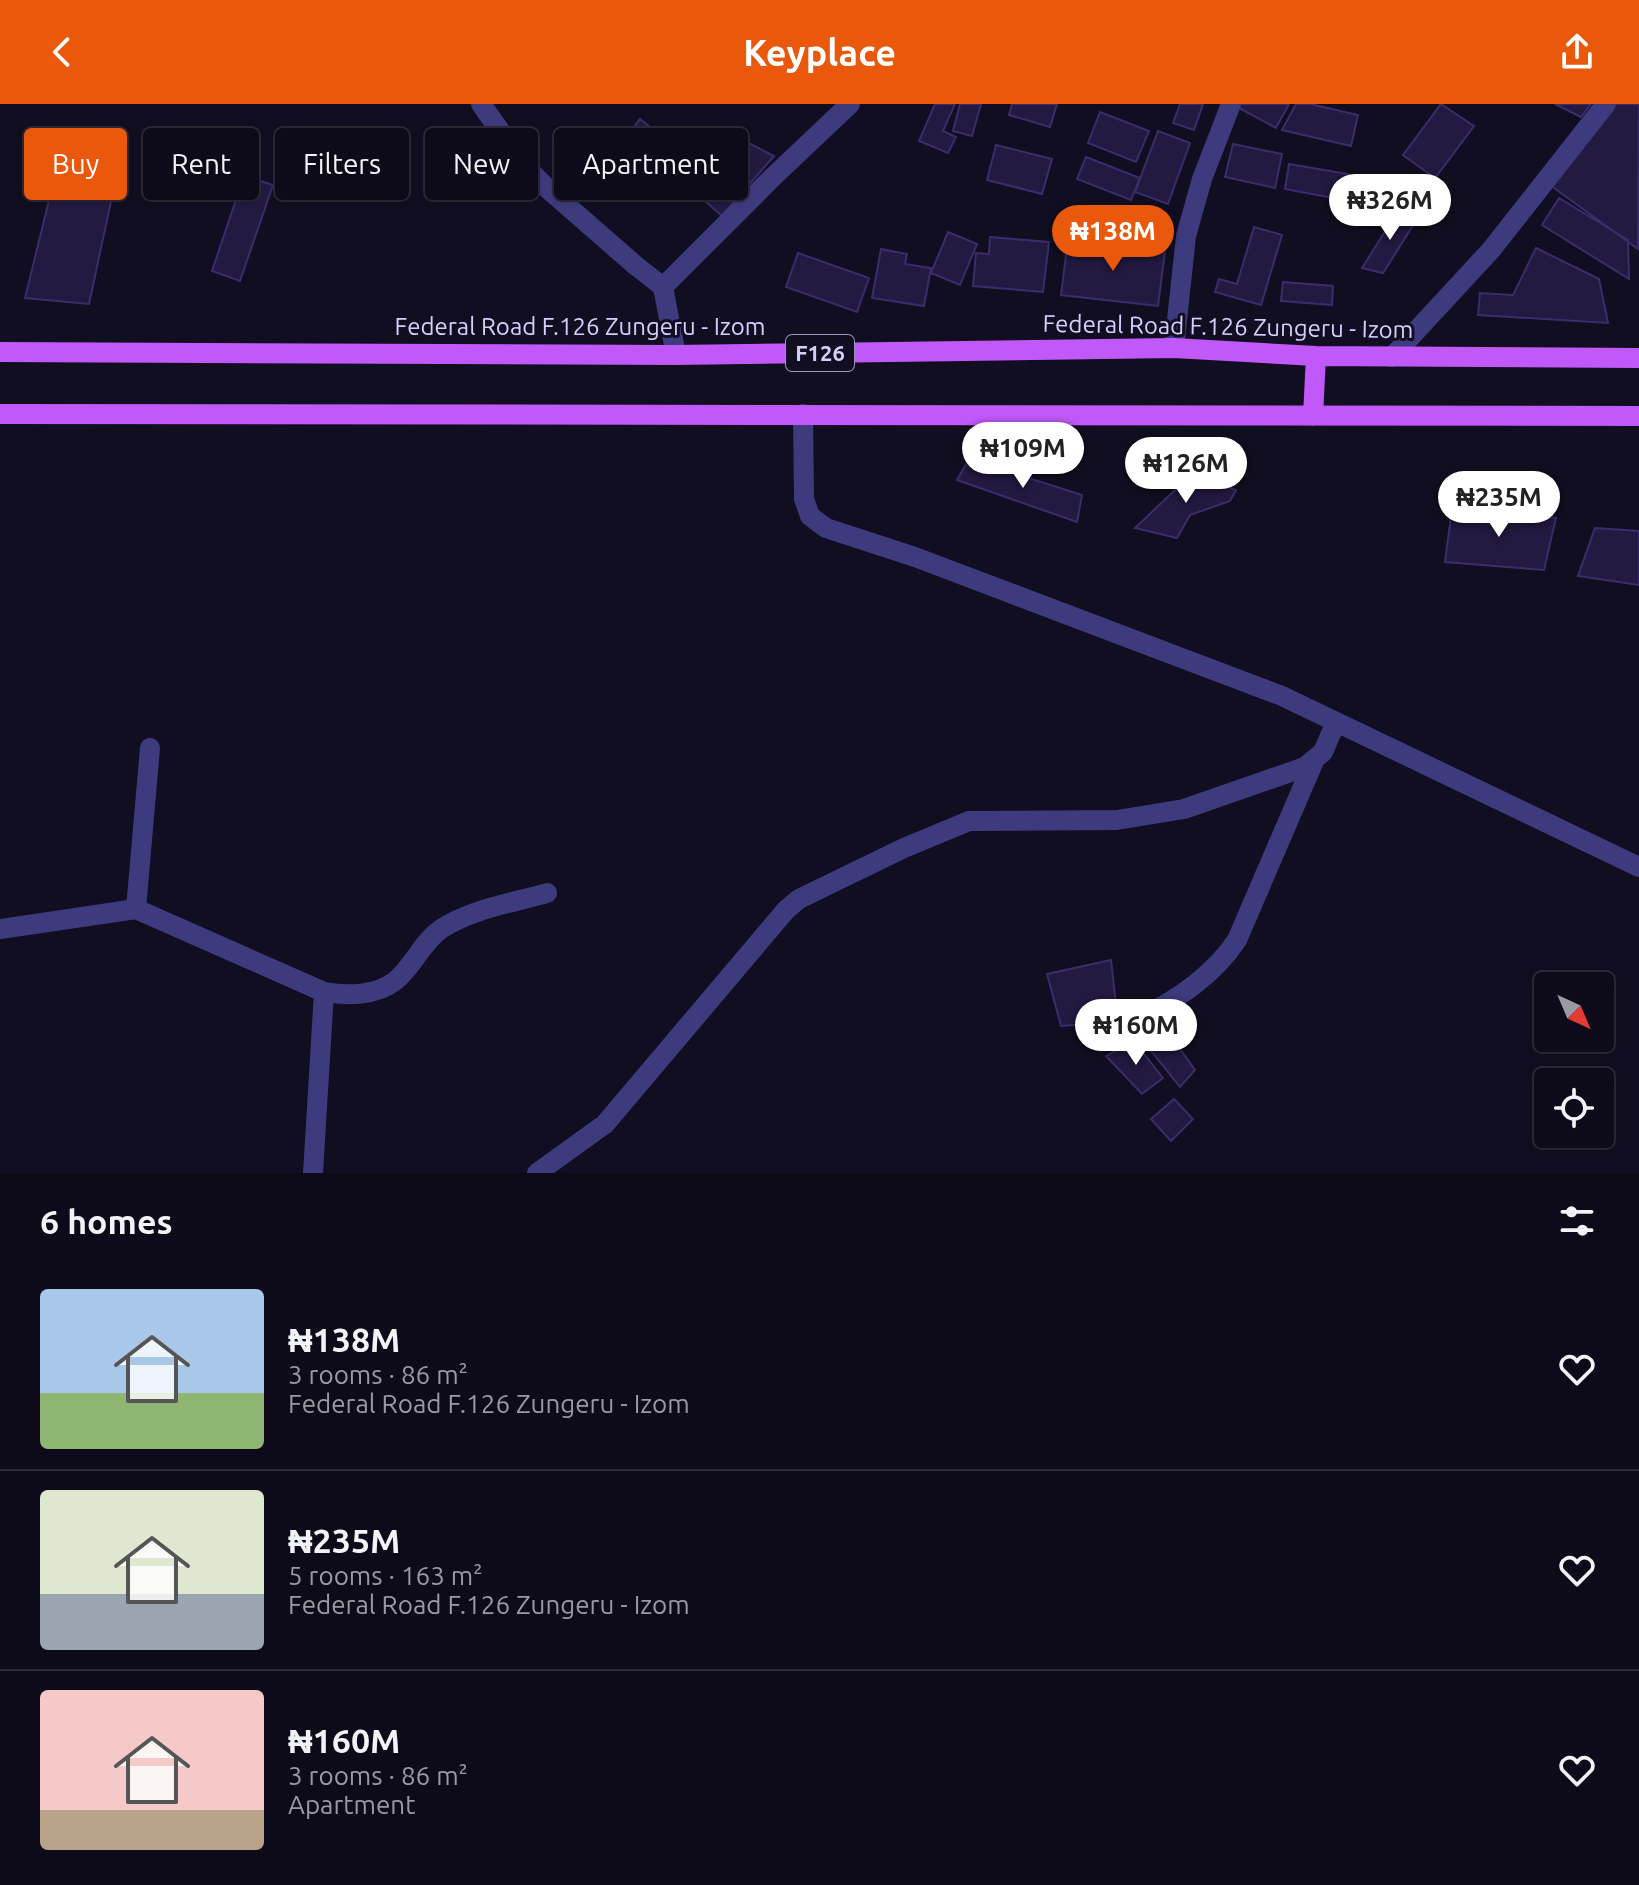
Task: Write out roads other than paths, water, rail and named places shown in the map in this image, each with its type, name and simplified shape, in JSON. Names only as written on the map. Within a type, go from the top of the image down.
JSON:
[{"type":"main road","name":"Federal Road F.126 Zungeru - Izom","points":[[0,352],[676,355],[1174,348],[1316,356],[1639,358]]},
{"type":"main road","points":[[1313,416],[1316,356]]},
{"type":"main road","points":[[0,414],[1639,416]]},
{"type":"street","points":[[663,287],[850,104]]},
{"type":"street","points":[[1174,348],[1186,236],[1202,179],[1231,104]]},
{"type":"street","points":[[1392,357],[1491,250],[1606,104]]},
{"type":"street","points":[[488,107],[525,166],[663,287],[676,355]]},
{"type":"street","points":[[803,414],[804,499],[810,516],[826,528],[915,557],[1282,696],[1639,867]]},
{"type":"street","points":[[537,1173],[605,1124],[786,910],[799,899],[904,848],[969,821],[1117,820],[1184,809],[1305,767],[1323,752],[1336,722]]},
{"type":"street","points":[[136,909],[150,748]]},
{"type":"street","points":[[1143,1016],[1178,997],[1226,956],[1237,940],[1314,761]]},
{"type":"street","points":[[0,929],[136,909],[324,992],[348,996],[372,991],[395,981],[440,930],[476,913],[547,893]]},
{"type":"street","points":[[313,1173],[324,992]]}]
